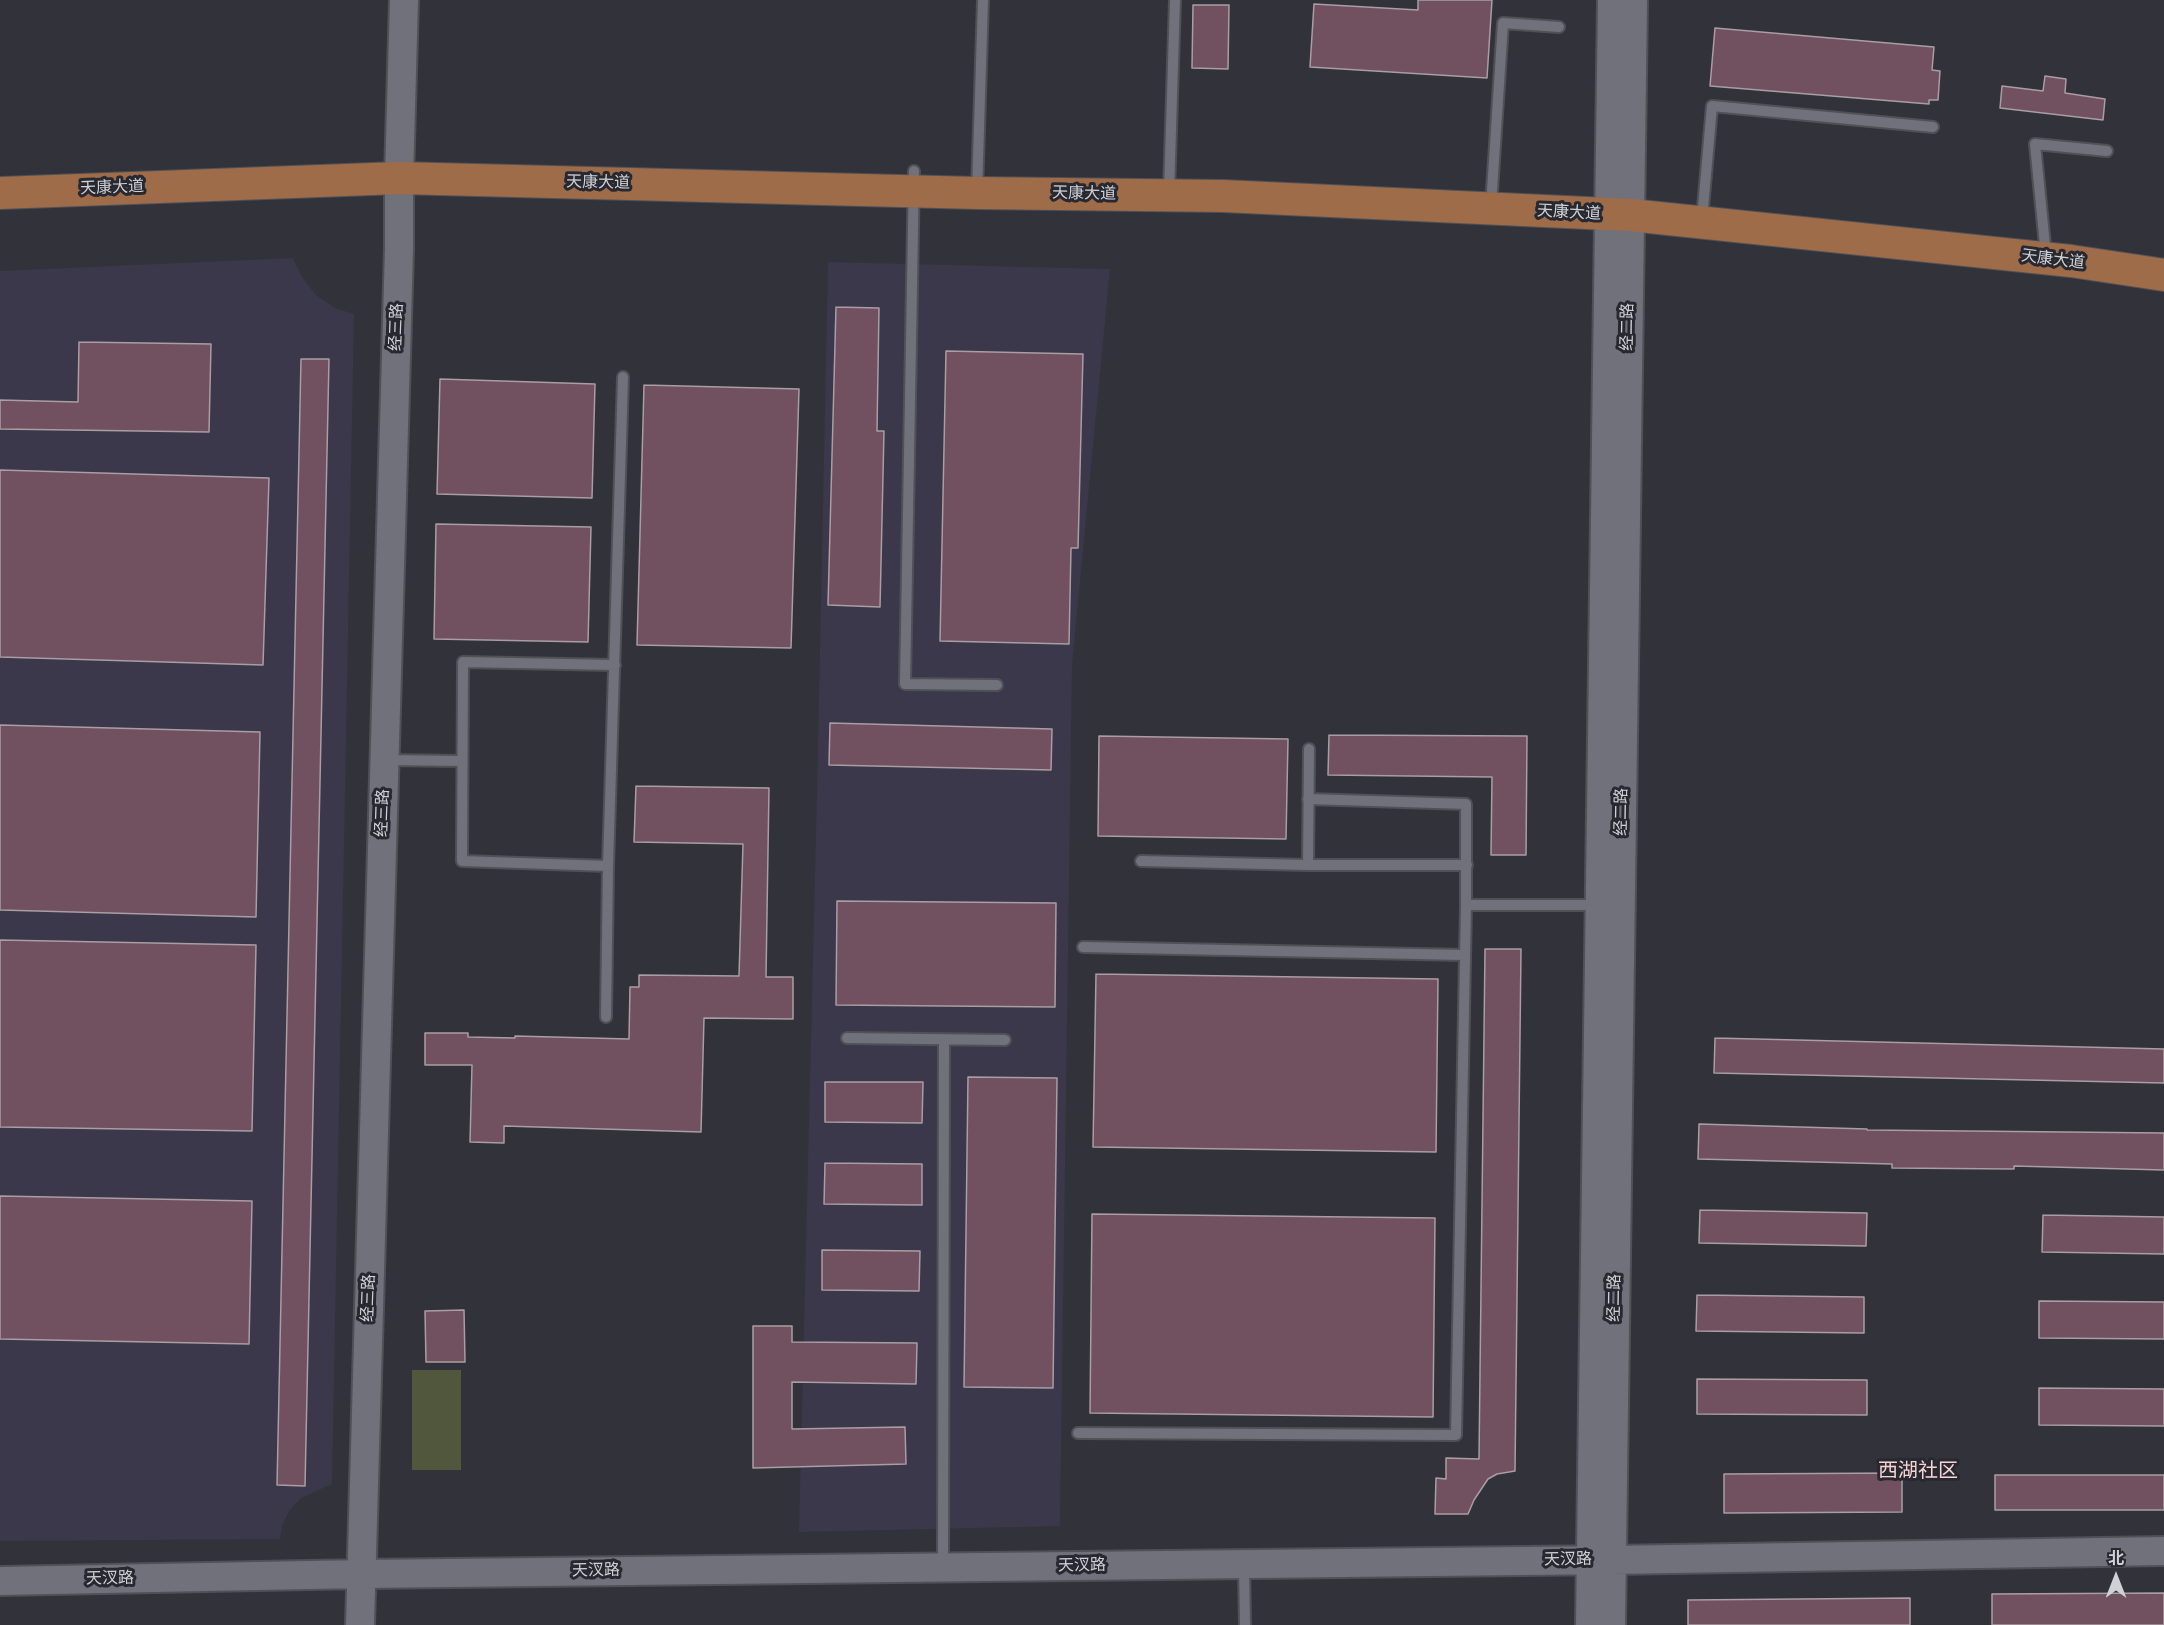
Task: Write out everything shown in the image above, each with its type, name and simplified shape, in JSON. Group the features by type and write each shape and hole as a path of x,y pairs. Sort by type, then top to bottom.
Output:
{"main road":[{"name":"天康大道","path":"0,193 399,168"},
{"name":"天康大道","path":"0,172 399,168 1169,185 1619,205 2045,248 2164,254"},
{"name":"天康大道","path":"2045,248 2164,275"}],"street":[{"name":"经三路","path":"360,1625 404,0"},
{"name":"经二路","path":"1590,1625 1601,1560 1610,905 1619,205 1612,0"},
{"name":"经二路","path":"1619,205 1633,0"},
{"name":"天汊路","path":"0,1581 361,1574 1601,1560 2164,1551"},
{"name":"经二路","path":"1601,1560 1611,1625"}],"lane":[{"path":"978,182 983,0"},
{"path":"1169,185 1175,0"},
{"path":"1491,199 1503,23 1559,27"},
{"path":"1703,213 1712,106 1934,126"},
{"path":"2045,248 2035,144 2107,151"},
{"path":"914,181 904,684 997,685"},
{"path":"606,1017 622,377"},
{"path":"608,866 462,861 463,662 615,665"},
{"path":"1308,865 1309,749"},
{"path":"384,760 462,761"},
{"path":"1078,1433 1456,1436 1467,865 1466,804 1308,800"},
{"path":"1141,861 1308,865 1467,865"},
{"path":"1466,905 1610,905"},
{"path":"1083,947 1465,955"},
{"path":"847,1038 1005,1040"},
{"path":"943,1568 944,1040"},
{"path":"1244,1564 1245,1625"}],"shaded area":[{"path":"293,258 302,277 316,295 335,308 354,314 332,1484 301,1498 289,1511 282,1526 280,1539 0,1541 0,271"},
{"path":"828,262 1110,269 1072,665 1060,1526 799,1532"}],"green space":[{"path":"412,1370 461,1370 461,1470 412,1470"}],"building":[{"path":"1418,0 1492,0 1487,78 1310,67 1314,4 1418,10"},
{"path":"1193,5 1229,5 1228,69 1192,68"},
{"path":"1715,28 1934,47 1932,70 1940,71 1938,100 1929,100 1929,104 1710,86"},
{"path":"2045,76 2066,79 2065,93 2105,99 2103,120 2000,108 2002,86 2043,91"},
{"path":"836,307 879,308 877,431 884,431 880,607 828,605"},
{"path":"79,342 211,344 209,432 0,429 0,400 78,402"},
{"path":"946,351 1083,354 1078,548 1071,548 1069,644 940,641"},
{"path":"301,359 329,359 305,1486 277,1485"},
{"path":"440,379 595,384 592,498 437,494"},
{"path":"644,385 799,389 791,648 637,645"},
{"path":"0,470 269,478 263,665 0,657"},
{"path":"436,524 591,527 588,642 434,639"},
{"path":"830,723 1052,729 1051,770 829,765"},
{"path":"0,725 260,732 256,917 0,910"},
{"path":"1329,735 1527,736 1526,855 1491,855 1492,777 1328,775"},
{"path":"1099,736 1288,739 1286,839 1098,836"},
{"path":"636,786 769,788 766,977 793,977 793,1019 704,1018 701,1132 504,1126 504,1143 470,1142 472,1065 425,1065 425,1033 468,1033 468,1037 629,1039 630,987 639,987 639,975 739,976 743,844 634,842"},
{"path":"837,901 1056,903 1055,1007 836,1005"},
{"path":"0,940 256,945 252,1131 0,1127"},
{"path":"1485,949 1521,949 1515,1471 1497,1474 1488,1479 1468,1514 1435,1514 1436,1478 1446,1479 1446,1458 1479,1459"},
{"path":"1096,974 1438,979 1436,1152 1093,1147"},
{"path":"1715,1038 2164,1049 2164,1083 1714,1073"},
{"path":"968,1077 1057,1078 1053,1388 964,1387"},
{"path":"825,1082 923,1082 922,1123 825,1122"},
{"path":"1699,1124 1867,1130 2164,1133 2164,1170 2014,1166 2014,1169 1892,1168 1892,1164 1698,1159"},
{"path":"825,1163 922,1164 922,1205 824,1204"},
{"path":"0,1196 252,1201 249,1344 0,1339"},
{"path":"1700,1210 1867,1213 1866,1246 1699,1243"},
{"path":"1092,1214 1435,1218 1433,1417 1090,1413"},
{"path":"2043,1215 2164,1217 2164,1254 2042,1252"},
{"path":"822,1250 920,1251 919,1291 822,1290"},
{"path":"1697,1295 1864,1297 1864,1333 1696,1331"},
{"path":"2039,1301 2164,1302 2164,1339 2039,1338"},
{"path":"464,1310 465,1362 426,1362 425,1311"},
{"path":"753,1326 792,1326 792,1342 917,1343 916,1384 792,1382 792,1429 905,1427 906,1464 753,1468"},
{"path":"1697,1379 1867,1380 1867,1415 1697,1414"},
{"path":"2039,1388 2164,1389 2164,1426 2039,1425"},
{"path":"1902,1473 1902,1512 1724,1513 1724,1474"},
{"path":"1995,1475 2164,1475 2164,1510 1995,1510"},
{"path":"2164,1593 2164,1625 1992,1625 1992,1594"},
{"path":"1910,1598 1910,1625 1688,1625 1688,1600"}],"district":[{"name":"西湖社区","path":"1918,1472"}]}
